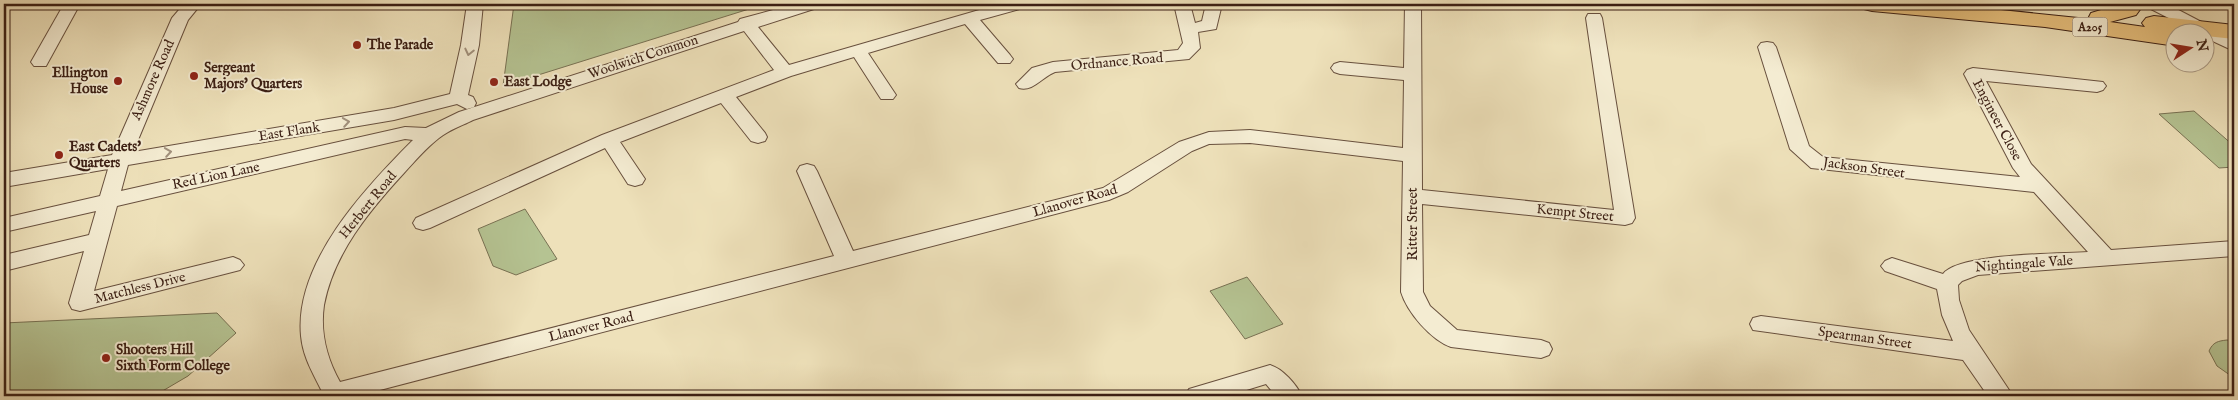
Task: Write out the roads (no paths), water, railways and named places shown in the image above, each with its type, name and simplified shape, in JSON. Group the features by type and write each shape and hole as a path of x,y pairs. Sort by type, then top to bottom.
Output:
{"highway":[{"name":"A205","path":"1872,4 2045,20 2166,38"},
{"path":"2099,18 2128,10 2133,4"},
{"name":"A205","path":"2045,20 2099,18 2166,30"},
{"name":"A205","path":"2216,34 2234,31"},
{"name":"A205","path":"2216,41 2234,47"}],"street":[{"path":"40,62 72,4"},
{"name":"Ashmore Road","path":"108,200 120,160 180,18 193,4"},
{"path":"466,116 467,101 458,98 470,45 475,4"},
{"name":"Woolwich Common","path":"430,134 466,116 746,23 811,4"},
{"path":"423,223 609,139 725,94 785,72 1017,4"},
{"name":"Ordnance Road","path":"1025,84 1038,72 1053,67 1184,55 1191,48 1182,4"},
{"path":"1188,29 1210,25 1214,4"},
{"name":"Ritter Street","path":"1413,4 1412,292 1414,302 1422,312 1451,338 1541,349"},
{"path":"2155,4 2182,22"},
{"path":"2180,4 2234,31"},
{"path":"969,18 1004,59"},
{"name":"Kempt Street","path":"1413,196 1625,218 1594,18"},
{"path":"746,23 785,72"},
{"name":"Jackson Street","path":"1767,47 1800,149 1818,163 1958,180 2039,186"},
{"path":"858,50 887,95"},
{"path":"1340,68 1414,75"},
{"name":"Engineer Close","path":"2097,86 1972,74 2023,168 2106,258"},
{"path":"725,94 758,137"},
{"name":"East Flank","path":"4,180 394,114 458,98"},
{"name":"Red Lion Lane","path":"4,225 405,133 430,134"},
{"name":"Herbert Road","path":"335,394 317,360 311,336 312,314 322,272 335,246 354,219 380,187 430,134"},
{"name":"Llanover Road","path":"335,394 1109,193 1126,185 1172,152 1200,140 1233,137 1261,138 1413,156"},
{"path":"609,139 635,179"},
{"path":"807,171 847,261"},
{"name":"Matchless Drive","path":"108,200 80,302 233,265"},
{"path":"4,263 96,241"},
{"name":"Nightingale Vale","path":"1947,284 1954,275 1977,267 2234,249"},
{"path":"1892,266 1947,284 1947,298 1969,352 2001,396"},
{"name":"Spearman Street","path":"1761,324 1969,352"},
{"path":"1197,396 1270,374 1290,396"}],"place":[{"name":"The Parade","path":"357,45"},
{"name":"Sergeant Majors' Quarters","path":"194,76"},
{"name":"Ellington House","path":"118,81"},
{"name":"East Lodge","path":"494,82"},
{"name":"East Cadets' Quarters","path":"59,155"},
{"name":"Shooters Hill Sixth Form College","path":"106,358"}]}
